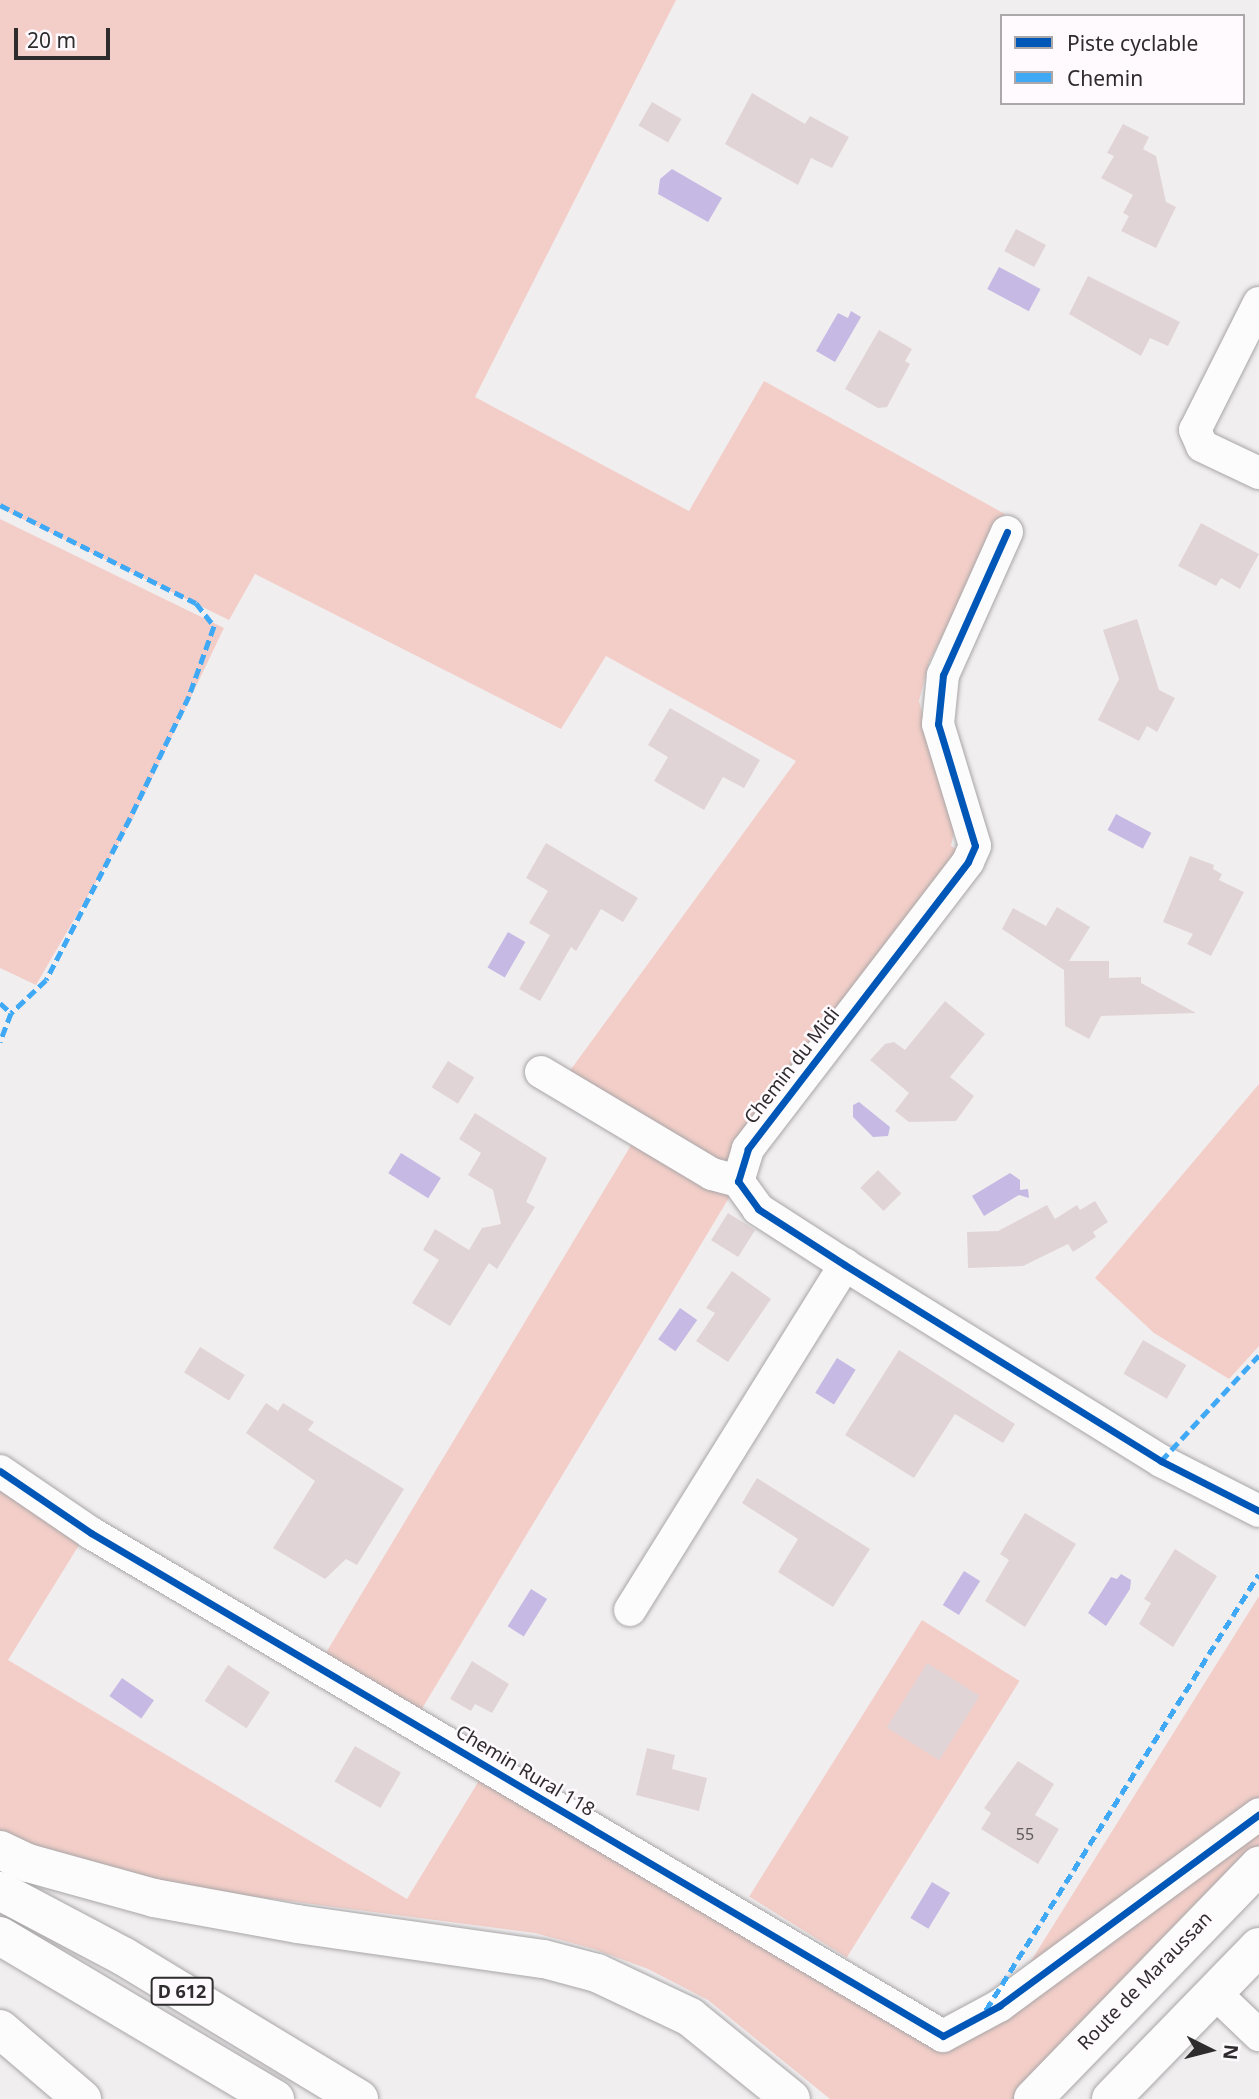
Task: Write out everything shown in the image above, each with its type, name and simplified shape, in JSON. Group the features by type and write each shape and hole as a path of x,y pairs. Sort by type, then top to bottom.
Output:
{"main road":[{"path":"0,1850 28,1863 154,1898 297,1924 544,1959 597,1973 690,2017 791,2099"},
{"name":"Route de Maraussan","path":"1033,2099 1259,1866"},
{"name":"D 612","path":"0,1891 123,1955 359,2099"},
{"name":"D 612","path":"0,1936 275,2099"},
{"path":"1111,2099 1259,1947"},
{"path":"0,2029 82,2099"}],"street":[{"path":"1259,303 1195,430 1202,446 1259,473"},
{"name":"Chemin du Midi","path":"738,1181 748,1149 968,862 975,846 938,724 943,675 1007,532"},
{"path":"541,1072 712,1174 738,1181 758,1209 845,1265 1161,1461 1259,1511"},
{"path":"630,1610 845,1265"},
{"name":"Chemin Rural 118","path":"0,1471 91,1533 943,2036 999,2006 1259,1814"},
{"path":"1215,1993 1259,2035"}],"shaded area":[{"path":"0,0 676,0 475,397 689,511 764,381 1005,514 929,662 919,701 954,832 951,846 966,854 724,1164 569,1072 796,761 606,656 561,729 255,574 229,620 0,508"},
{"path":"672,169 722,198 708,222 658,194 660,179"},
{"path":"999,267 1040,289 1029,311 987,289"},
{"path":"851,311 861,317 835,362 816,351 838,313 848,318"},
{"path":"0,519 224,628 132,820 36,985 0,968"},
{"path":"1116,814 1151,833 1143,849 1108,830"},
{"path":"508,932 525,942 505,978 487,968"},
{"path":"1259,1084 1259,1346 1229,1379 1154,1333 1095,1278"},
{"path":"859,1102 890,1127 888,1136 873,1137 853,1117 853,1105"},
{"path":"642,1127 737,1184 419,1713 324,1656"},
{"path":"401,1153 441,1178 428,1198 388,1173"},
{"path":"1010,1173 1020,1180 1020,1190 1028,1189 1029,1198 1019,1195 984,1216 972,1196"},
{"path":"680,1308 697,1320 675,1351 658,1339"},
{"path":"837,1358 856,1370 834,1404 815,1393"},
{"path":"0,1479 84,1537 8,1660 407,1899 483,1774 912,2028 917,2040 951,2043 1259,1833 1259,1849 1018,2099 830,2099 708,2000 648,1969 594,1949 535,1933 182,1887 0,1839"},
{"path":"964,1571 980,1581 959,1615 943,1605"},
{"path":"1121,1574 1131,1580 1130,1589 1106,1626 1088,1613 1111,1577 1117,1579"},
{"path":"531,1589 547,1599 524,1636 508,1626"},
{"path":"1259,1596 1259,1798 1182,1864 1016,1985"},
{"path":"922,1620 1020,1681 847,1957 749,1896"},
{"path":"122,1678 154,1700 141,1718 109,1696"},
{"path":"932,1882 950,1893 928,1929 910,1918"}],"building":[{"path":"752,93 805,124 810,116 849,137 832,168 811,158 798,185 725,144"},
{"path":"652,102 681,119 668,142 638,125"},
{"path":"1123,124 1149,137 1143,149 1156,156 1166,202 1176,207 1156,248 1121,231 1129,216 1123,213 1133,195 1101,178 1114,156 1107,153"},
{"path":"1016,229 1046,245 1034,267 1004,251"},
{"path":"1088,276 1180,322 1168,346 1150,338 1141,356 1069,314"},
{"path":"879,330 912,349 905,361 910,364 887,407 878,408 845,389"},
{"path":"1201,523 1259,554 1240,589 1221,578 1216,586 1178,566"},
{"path":"1137,619 1159,690 1175,698 1157,732 1147,726 1139,741 1098,720 1119,679 1103,630"},
{"path":"670,708 760,760 744,788 723,777 704,810 654,781 668,757 648,745"},
{"path":"546,843 638,898 623,922 601,909 576,951 571,947 540,1001 519,989 550,935 529,923 548,891 526,878"},
{"path":"1190,856 1214,865 1213,869 1222,874 1219,880 1244,892 1211,956 1187,944 1193,934 1163,922"},
{"path":"1057,907 1090,927 1069,961 1109,961 1109,978 1141,977 1141,983 1196,1013 1101,1016 1089,1039 1065,1026 1064,970 1002,929 1013,908 1046,926"},
{"path":"945,1001 985,1034 950,1077 974,1096 956,1121 909,1122 895,1111 909,1093 870,1060 885,1044 894,1042 905,1050"},
{"path":"448,1061 474,1077 458,1104 432,1087"},
{"path":"475,1113 547,1158 526,1202 535,1207 497,1269 489,1263 450,1326 412,1303 439,1260 423,1250 435,1229 469,1250 482,1228 501,1224 493,1190 468,1175 481,1153 459,1139"},
{"path":"878,1170 901,1193 884,1211 860,1188"},
{"path":"1095,1201 1108,1222 1093,1232 1096,1237 1073,1252 1068,1244 1023,1266 968,1268 967,1232 998,1231 1047,1205 1055,1219 1077,1205 1080,1210"},
{"path":"728,1213 755,1230 738,1257 711,1240"},
{"path":"732,1271 771,1299 728,1362 696,1341 715,1313 706,1308"},
{"path":"1143,1340 1186,1365 1167,1399 1124,1374"},
{"path":"200,1347 245,1375 229,1401 184,1372"},
{"path":"899,1350 1015,1424 1003,1443 955,1414 914,1478 845,1435"},
{"path":"266,1403 278,1411 283,1403 314,1422 308,1430 404,1489 357,1565 346,1559 325,1579 273,1548 315,1481 246,1433"},
{"path":"757,1478 870,1549 833,1607 778,1572 798,1539 742,1503"},
{"path":"1025,1513 1076,1544 1025,1627 985,1601 1009,1560 1000,1554"},
{"path":"1175,1549 1217,1576 1173,1647 1139,1624 1151,1603 1144,1599"},
{"path":"472,1661 509,1684 492,1713 475,1704 471,1711 450,1699"},
{"path":"927,1663 980,1696 939,1760 887,1727"},
{"path":"228,1665 270,1692 247,1728 205,1701"},
{"path":"355,1746 401,1772 380,1808 334,1782"},
{"path":"647,1748 675,1755 672,1769 707,1778 699,1811 636,1795"},
{"path":"1018,1761 1054,1784 1035,1815 1059,1829 1038,1864 981,1829 991,1813 984,1808"}],"marked path":[{"path":"0,505 196,603 214,626 189,696 130,818 46,980 11,1013 0,1042"},
{"path":"0,1003 11,1013"},
{"path":"1161,1461 1259,1355"},
{"path":"986,2010 1259,1574"}],"cycle path":[{"path":"1007,532 943,675 938,724 975,846 968,862 748,1149 738,1181 758,1209 845,1265 1161,1461 1259,1511"},
{"path":"0,1471 91,1533 943,2036 999,2006 1259,1814"}]}
